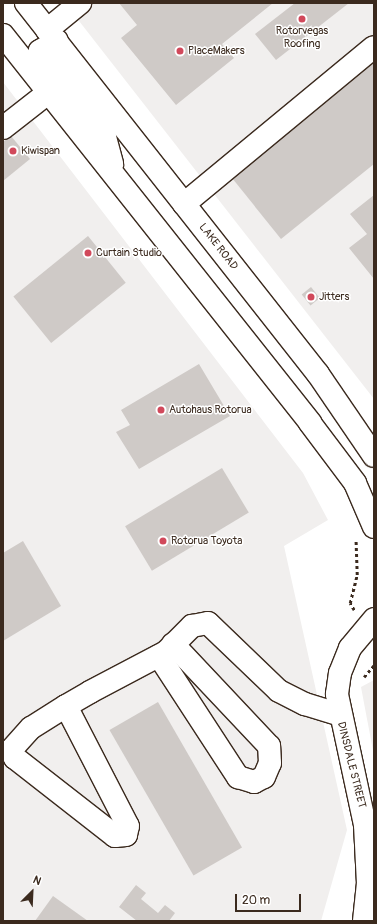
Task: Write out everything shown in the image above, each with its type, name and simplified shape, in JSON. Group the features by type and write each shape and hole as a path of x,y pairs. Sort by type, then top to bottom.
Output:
{"main road":[{"name":"LAKE ROAD","path":"26,3 318,374 374,456"},
{"path":"80,3 40,52 105,137 115,175"},
{"path":"3,35 115,175 355,482 364,530"},
{"path":"184,204 374,47"},
{"path":"3,128 49,92"},
{"name":"DINSDALE STREET","path":"364,921 368,884 365,826 338,714 340,673 350,648 374,619"},
{"path":"66,706 128,826 126,835 115,836 16,758 11,750 31,728 66,706 166,650 192,626 208,623 279,691 305,704 338,714"},
{"path":"166,650 269,746 270,763 264,777 254,782 238,777 166,650"}],"path":[{"path":"353,609 350,603 364,530"}],"shaded area":[{"path":"65,3 374,3 374,399"},
{"path":"3,82 303,473 328,520 284,546 347,830 321,921 3,921"},
{"path":"374,680 374,756 361,687"}],"building":[{"name":"PlaceMakers","path":"119,3 273,3 222,44 234,58 176,105 121,38 137,25"},
{"name":"Rotorvegas Roofing","path":"295,3 349,3 276,60 255,34"},
{"path":"374,55 374,164 281,239 228,173"},
{"name":"Kiwispan","path":"11,136 30,159 3,181 3,142"},
{"path":"374,195 374,279 349,248 367,234 350,214"},
{"path":"88,236 126,283 51,343 13,296"},
{"name":"Jitters","path":"311,287 320,298 310,305 302,295"},
{"path":"199,364 230,416 139,469 116,432 130,425 121,410"},
{"path":"222,468 249,513 152,571 125,526"},
{"path":"23,541 61,606 3,641 3,553"},
{"path":"158,702 242,847 194,875 110,730"},
{"path":"136,885 146,893 141,899 158,913 165,905 175,913 169,921 137,921 119,907"},
{"path":"53,896 88,921 35,921"}],"place":[{"name":"Rotorvegas Roofing","path":"302,19"},
{"name":"PlaceMakers","path":"180,51"},
{"name":"Kiwispan","path":"13,151"},
{"name":"Curtain Studio","path":"88,253"},
{"name":"Jitters","path":"311,297"},
{"name":"Autohaus Rotorua","path":"161,410"},
{"name":"Rotorua Toyota","path":"163,541"}]}
